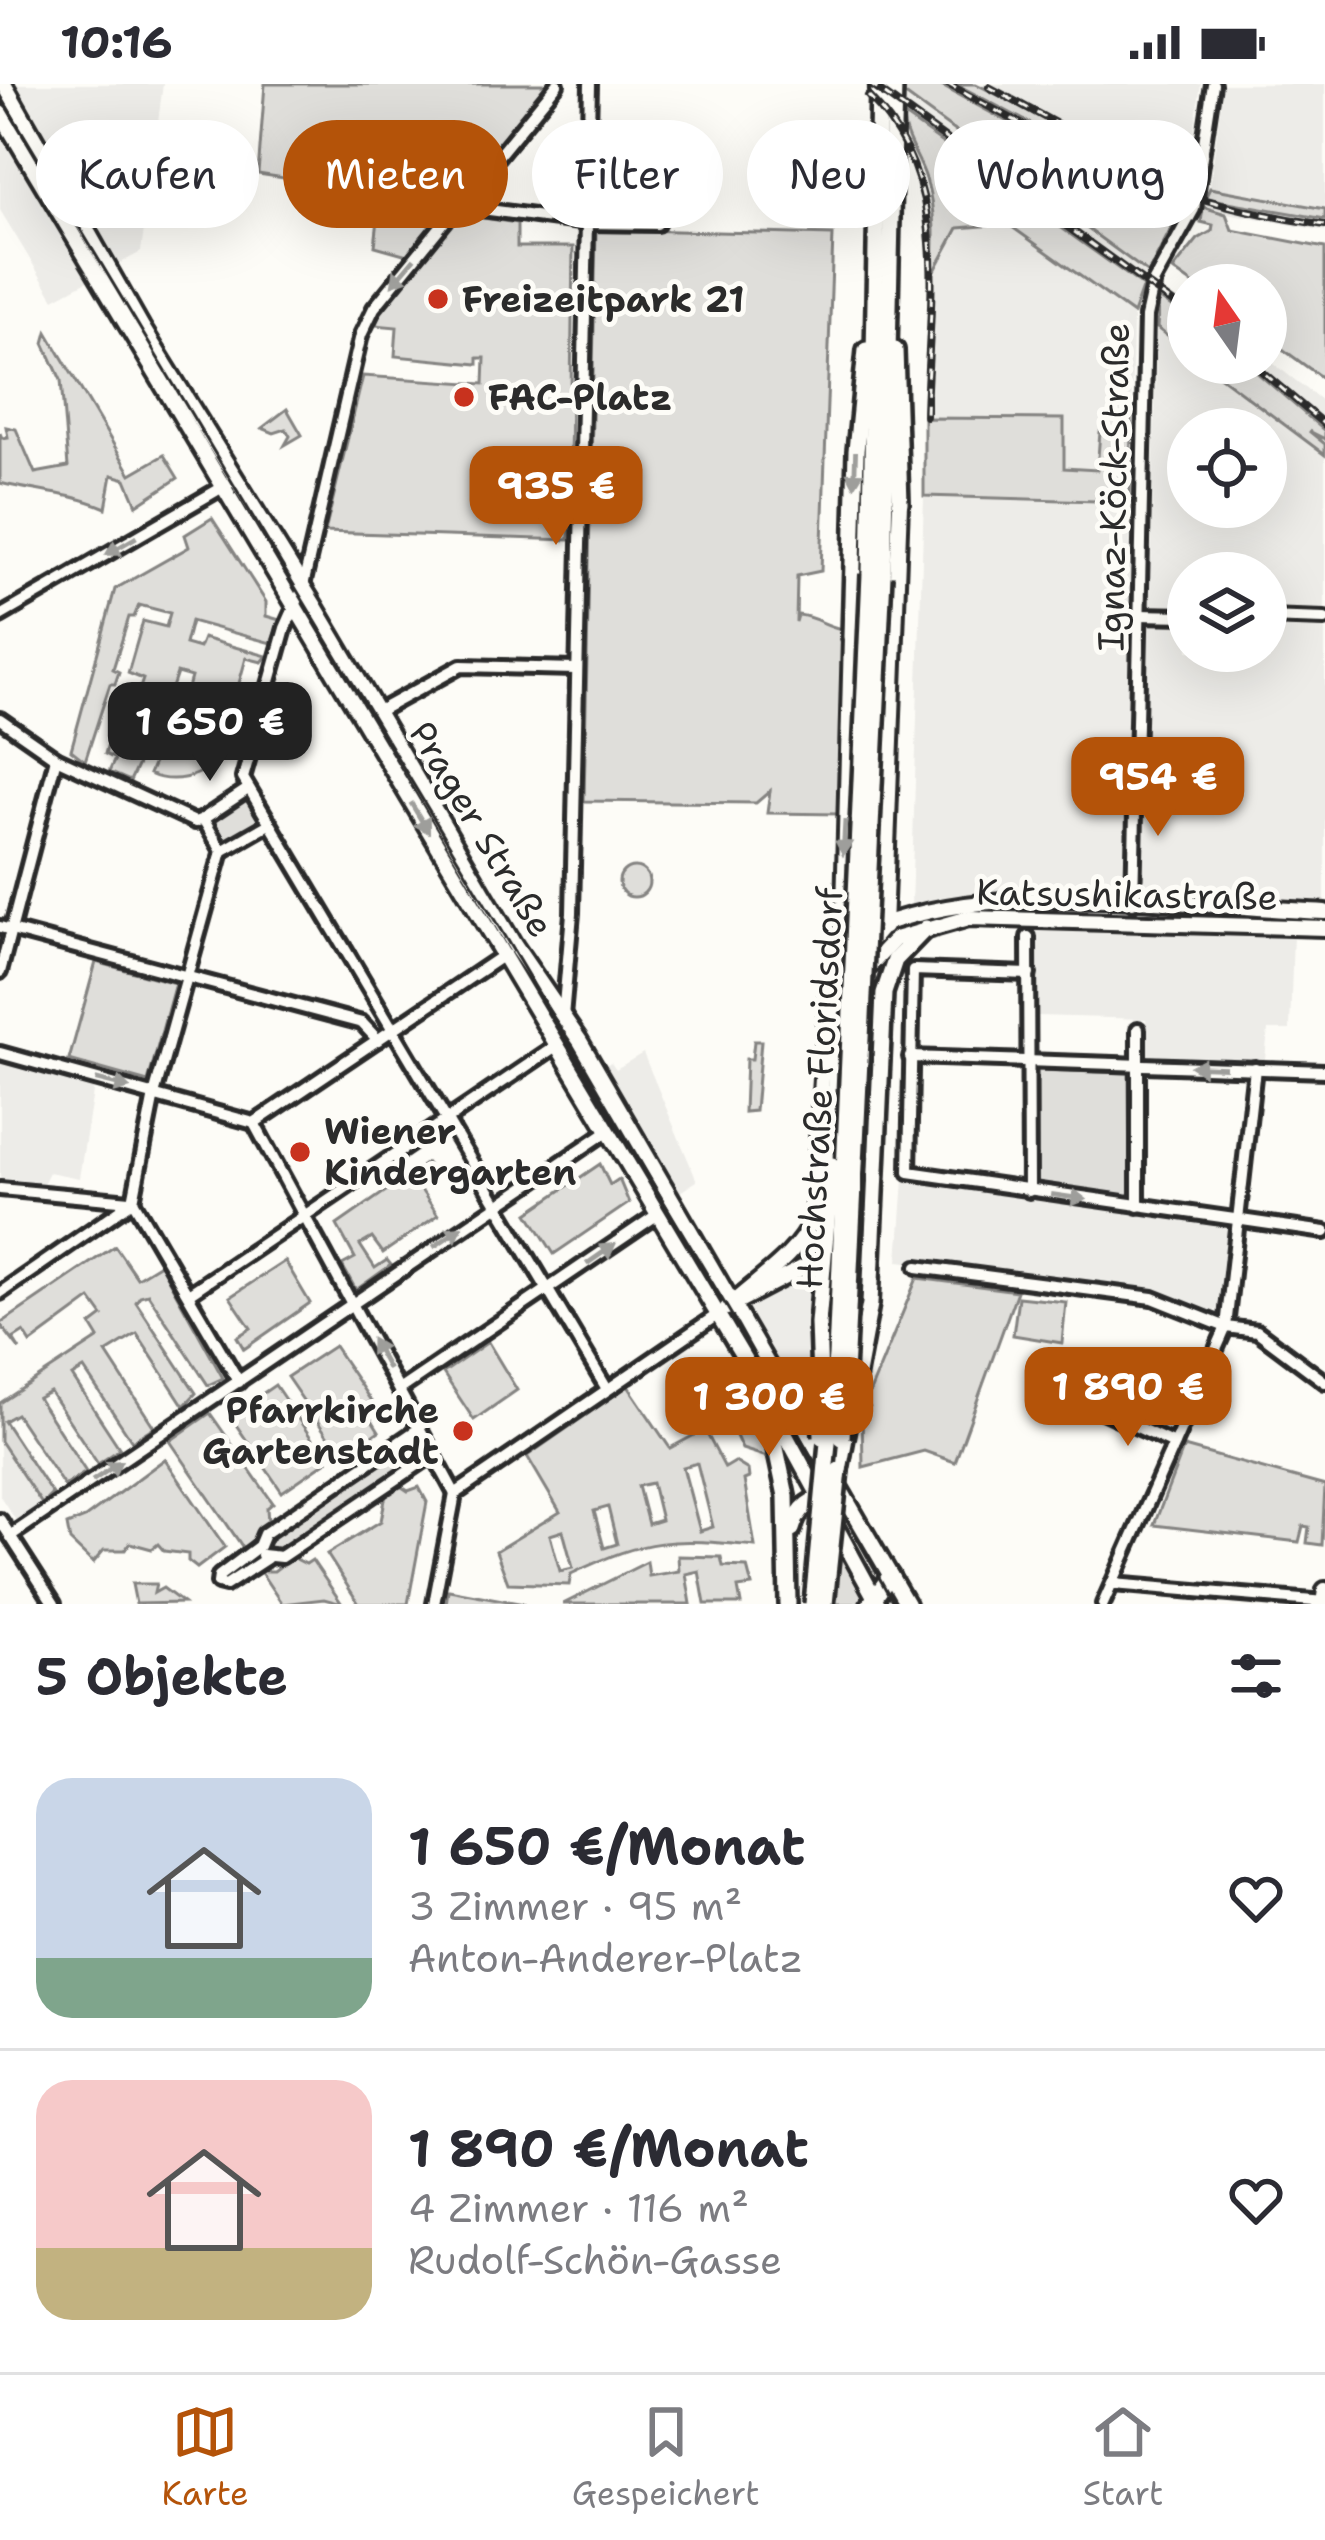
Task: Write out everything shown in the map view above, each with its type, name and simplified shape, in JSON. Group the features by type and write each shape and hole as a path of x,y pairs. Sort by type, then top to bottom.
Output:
{"highway":[{"path":"876,575 879,84"},
{"path":"851,637 858,417 881,315 894,84"},
{"path":"881,315 900,387 900,503"},
{"name":"Hochstraße Floridsdorf","path":"825,1604 842,1438 876,575"},
{"name":"Hochstraße Floridsdorf","path":"814,1604 845,1191 876,575"},
{"path":"842,1438 851,1418 868,1316 884,993 895,960 926,928"},
{"path":"827,1469 818,1342 840,995 854,959 878,938"},
{"path":"765,1396 778,1440 790,1542 788,1604"},
{"path":"790,1542 801,1509 819,1498 843,1501"},
{"path":"874,1602 890,1576"}],"main road":[{"name":"Prager Straße","path":"4,84 36,142"},
{"name":"Prager Straße","path":"0,112 229,484 377,712 556,1046 765,1396 874,1602"},
{"name":"Prager Straße","path":"84,228 293,606 509,951 563,1017 907,1604"},
{"path":"717,1316 825,1256 846,1232 860,995 888,895 900,503"},
{"path":"733,1304 740,1291 794,1250 813,1219 828,985 843,949 851,637"},
{"path":"361,717 377,712"},
{"path":"888,895 902,908 917,911"},
{"name":"Katsushikastraße","path":"878,938 917,911 956,902 1013,899 1325,912"},
{"path":"1132,921 1133,904"},
{"path":"842,905 878,938"},
{"name":"Katsushikastraße","path":"843,949 926,928 998,917 1325,928"},
{"path":"556,1046 563,1017"}],"street":[{"path":"508,146 557,84"},
{"path":"589,120 590,84"},
{"name":"Ignaz-Köck-Straße","path":"1133,904 1147,310 1154,280 1194,209 1213,84"},
{"path":"441,228 374,308 361,335 302,590 293,606 243,778 608,1389"},
{"path":"563,1017 572,913 587,228"},
{"path":"0,616 229,484"},
{"path":"1138,615 1167,616"},
{"path":"1287,617 1325,619"},
{"path":"851,637 898,635"},
{"path":"377,712 461,666 576,668"},
{"path":"0,719 20,738 56,758 195,822 248,789"},
{"path":"0,972 5,929 56,758"},
{"path":"203,819 222,851"},
{"path":"239,1382 133,1201 154,1095 222,851 269,824"},
{"path":"5,929 362,1023 378,1040"},
{"path":"1028,938 1029,1191"},
{"path":"254,1124 509,951"},
{"path":"1029,974 913,970 911,1174 1325,1232"},
{"path":"1138,1029 1138,1206"},
{"path":"190,1293 556,1046"},
{"path":"0,1053 254,1124 455,1494 434,1604"},
{"path":"910,1057 1325,1071"},
{"path":"1103,1604 1226,1327 1255,1069"},
{"path":"10,1536 609,1130"},
{"path":"0,1190 133,1201"},
{"path":"0,1293 133,1201"},
{"path":"399,1390 658,1214"},
{"path":"917,1267 1153,1298 1226,1327 1257,1331 1325,1382"},
{"path":"455,1494 717,1316"},
{"path":"1102,1411 1174,1444"},
{"path":"420,1428 263,1534 259,1546 219,1576 218,1582 226,1585 267,1558 290,1552 434,1454"},
{"path":"0,1520 54,1604"},
{"path":"259,1546 267,1558"},
{"path":"1113,1584 1215,1599 1324,1599"}],"shaded area":[{"path":"0,84 163,84 158,120 36,120 36,228 144,228 141,252 54,299 0,210"},
{"path":"265,84 549,84 508,135 508,120 283,120 283,178 259,174"},
{"path":"904,84 938,84 1004,120 939,120 904,94"},
{"path":"938,84 956,84 1024,120 1004,120"},
{"path":"956,84 976,84 1046,120 1024,120"},
{"path":"976,84 1201,84 1196,120 1046,120"},
{"path":"1223,84 1325,84 1325,209 1210,188"},
{"path":"905,95 939,120 934,120 934,136 905,115"},
{"path":"903,115 934,137 934,228 958,228 932,276 932,203 910,140 910,120"},
{"path":"910,142 934,215 933,272 958,228 1014,228 1133,314 1131,419 1122,420 1098,470 1064,468 1064,419 924,418 929,246 919,181 910,163"},
{"path":"1210,188 1325,209 1325,219 1208,199"},
{"path":"1208,199 1325,219 1325,231 1211,210"},
{"path":"1208,209 1226,214 1232,230 1325,248 1325,380 1287,352 1287,264 1178,264 1213,225 1208,224"},
{"name":"FAC-Platz","path":"508,222 517,223 517,247 573,247 569,540 325,532 363,376 484,384 485,358 478,358 478,364 395,356 397,327 375,325 379,312 446,228 508,228"},
{"path":"377,228 433,228 411,256 375,246"},
{"path":"1014,228 1062,228 1143,286 1133,314"},
{"path":"1062,228 1087,228 1148,273 1143,286"},
{"path":"1087,228 1171,228 1148,273"},
{"path":"596,229 833,235 821,571 797,576 796,622 798,615 842,629 841,814 767,813 770,791 756,803 584,801"},
{"path":"1159,298 1167,304 1167,336 1157,328"},
{"path":"1157,328 1167,336 1167,384 1230,384 1262,408 1167,408 1167,528 1287,528 1287,427 1325,455 1325,902 1016,896 911,906 924,496 1130,502 1131,602 1150,603"},
{"path":"47,332 131,474 164,455 178,478 137,505 126,479 112,475 106,508 0,483 0,433 8,437 6,427 16,429 35,473 68,467 61,380 44,343"},
{"path":"1287,374 1325,403 1325,431 1270,384 1287,384"},
{"path":"1230,384 1270,384 1325,431 1325,439 1309,431 1325,444 1325,455 1287,427 1287,408 1262,408"},
{"path":"287,409 302,435 285,445 290,436 286,429 274,433 262,428"},
{"path":"924,418 1064,419 1064,468 1097,470 1100,432 1121,431 1121,420 1131,419 1130,502 924,496"},
{"path":"212,518 266,602 266,616 280,620 271,643 191,621 185,644 199,648 203,638 267,656 262,662 246,658 236,694 251,699 253,707 188,688 191,677 177,673 166,705 179,711 184,702 249,720 242,744 229,739 216,760 196,774 161,778 149,774 164,740 152,734 130,781 109,772 115,759 105,754 124,687 139,691 143,679 128,673 143,621 166,627 170,613 139,605 134,617 129,617 113,669 119,672 115,684 110,684 85,761 71,750 115,589 189,547 185,535"},
{"path":"241,799 249,799 259,817 257,825 234,840 219,840 212,820"},
{"path":"634,867 649,882 634,897 619,882"},
{"path":"1033,924 1293,933 1290,1030 1268,1030 1265,1059 1147,1055 1146,1019 1036,1016"},
{"path":"96,962 175,983 148,1082 69,1060"},
{"path":"754,1041 761,1041 755,1111 744,1112 746,1059 752,1059"},
{"path":"643,1053 697,1181 677,1194 602,1067 611,1062 616,1069"},
{"path":"0,1062 94,1086 79,1178 49,1172 43,1184 0,1178"},
{"path":"1035,1070 1129,1073 1130,1198 1036,1186"},
{"path":"426,1163 433,1173 417,1184 438,1215 383,1253 372,1238 360,1245 375,1268 387,1260 391,1265 356,1290 342,1265 355,1258 337,1225"},
{"path":"600,1164 610,1185 619,1179 629,1203 554,1254 528,1213"},
{"path":"904,1179 1230,1224 1219,1308 1213,1312 1153,1293 898,1261"},
{"path":"115,1246 137,1278 160,1264 223,1378 208,1385 148,1294 140,1296 136,1302 196,1393 184,1406 137,1334 106,1353 154,1427 132,1441 84,1369 72,1376 120,1449 98,1464 50,1392 38,1398 86,1472 64,1486 16,1414 4,1421 52,1494 42,1504 0,1441 0,1403 99,1338 91,1325 103,1316 91,1299 31,1343 24,1332 13,1339 20,1350 0,1324"},
{"path":"818,1255 814,1464 734,1310 786,1269"},
{"path":"285,1261 310,1303 244,1349 237,1337 251,1328 230,1297"},
{"path":"917,1278 1017,1291 955,1462 924,1451 863,1467 862,1410 869,1407 865,1404"},
{"path":"1018,1297 1066,1302 1062,1343 1013,1335"},
{"path":"488,1342 517,1390 474,1420 443,1373"},
{"path":"334,1346 371,1401 364,1407 379,1431 342,1457 287,1377"},
{"path":"275,1385 327,1461 282,1492 230,1416"},
{"path":"628,1386 670,1448 756,1402 770,1458 742,1449 730,1423 707,1434 725,1468 735,1462 748,1470 749,1478 744,1480 755,1546 661,1543 571,1574 569,1585 508,1583 496,1551 560,1512 527,1456","holes":["697,1463 713,1527 700,1531 683,1467","652,1483 661,1520 648,1524 638,1486","608,1507 617,1544 604,1548 594,1511","563,1531 573,1568 560,1571 550,1535"]},
{"path":"210,1413 273,1503 267,1508 268,1523 244,1549 170,1441"},
{"path":"412,1437 423,1448 423,1456 284,1552 268,1548 269,1534"},
{"path":"0,1441 42,1504 16,1521 0,1496"},
{"path":"1184,1447 1325,1486 1322,1545 1307,1543 1309,1527 1303,1526 1299,1542 1154,1525"},
{"path":"165,1459 225,1547 197,1568 188,1561 188,1554 164,1551 158,1544 152,1549 130,1543 125,1550 104,1550 93,1563 70,1541 67,1525 85,1518"},
{"path":"399,1485 408,1491 419,1487 427,1502 408,1604 359,1604 327,1554 381,1521 386,1494"},
{"path":"841,1554 866,1598 861,1604 836,1604"},
{"path":"678,1556 721,1557 723,1566 747,1567 752,1586 738,1588 741,1604 705,1604 699,1571 686,1574 691,1604 563,1604 647,1562 649,1576 679,1571"},
{"path":"292,1557 306,1564 312,1560 342,1604 324,1599 282,1604 260,1571 274,1571"},
{"path":"132,1584 156,1584 154,1593 163,1588 183,1603 136,1604"},
{"path":"449,1590 524,1604 446,1604"}],"tram line":[{"path":"0,95 737,1324 894,1604"}],"railway":[{"path":"870,84 1167,299"},
{"path":"948,84 1129,174 1221,204 1325,225"},
{"path":"989,87 1050,120"},
{"path":"868,96 896,130 914,167 925,206 931,289 926,416"},
{"path":"1277,384 1325,425"}],"place":[{"name":"Freizeitpark 21","path":"438,299"},
{"name":"FAC-Platz","path":"464,397"},
{"name":"Wiener Kindergarten","path":"300,1152"},
{"name":"Pfarrkirche Gartenstadt","path":"463,1431"}]}
